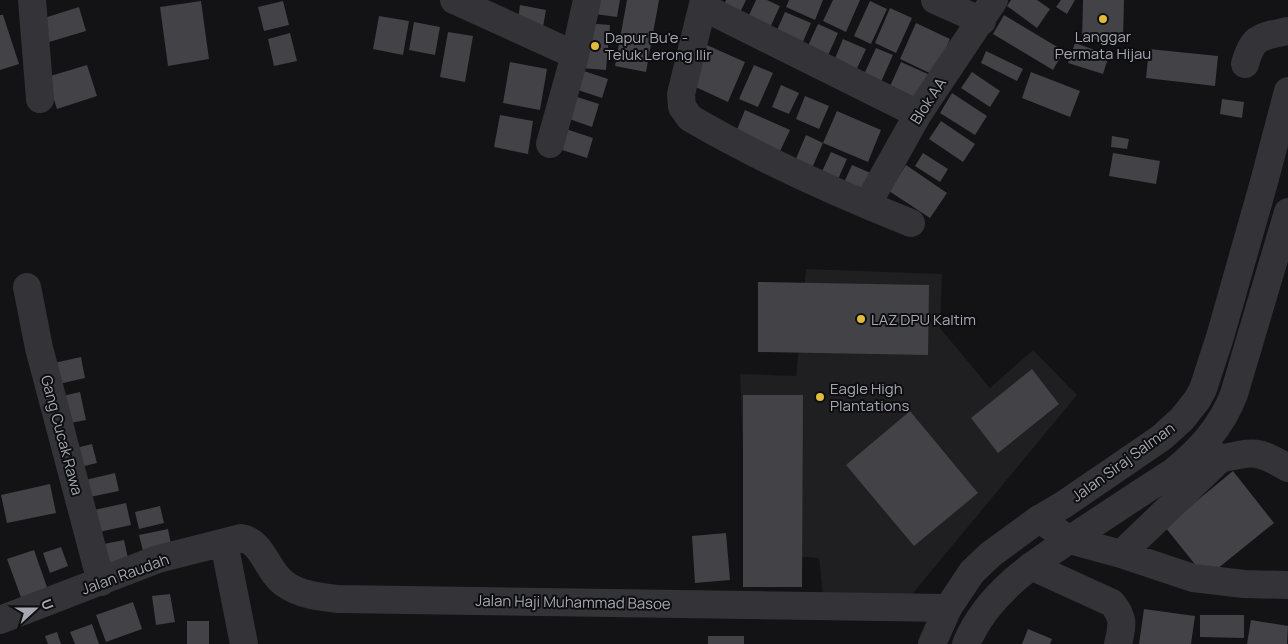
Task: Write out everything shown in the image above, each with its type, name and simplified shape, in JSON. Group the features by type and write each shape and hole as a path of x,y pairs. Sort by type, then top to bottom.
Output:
{"street":[{"path":"32,0 40,99"},
{"path":"454,0 575,55"},
{"path":"550,144 575,55 586,0"},
{"path":"935,0 988,10"},
{"path":"912,223 790,169 690,118 682,107 681,94 704,4 918,114"},
{"name":"Blok AA","path":"868,205 918,114 988,10"},
{"path":"1245,64 1249,49 1258,39 1288,31"},
{"name":"Jalan Siraj Salman","path":"932,644 948,608 972,572 991,554 1039,519 1063,505 1161,438 1182,419 1197,400 1203,389 1220,337 1288,91"},
{"path":"1121,554 1211,452 1211,435 1229,408 1280,274 1288,212"},
{"name":"Gang Cucak Rawa","path":"28,287 39,348 101,582"},
{"path":"966,644 985,610 1005,587 1031,566 1173,472 1211,452 1258,453 1270,457 1288,468"},
{"path":"1039,519 1070,540 1121,554 1193,578 1244,584 1288,585"},
{"name":"Jalan Haji Muhammad Basoe","path":"224,543 241,538 250,540 255,544 275,575 286,585 304,593 338,598 948,608"},
{"path":"224,543 244,644"},
{"name":"Jalan Raudah","path":"0,620 158,560 224,543"},
{"path":"1031,566 1112,603 1119,612 1123,622 1118,644"}],"shaded area":[{"path":"806,269 942,274 940,328 990,388 1033,350 1077,395 909,598 823,597 819,558 747,553 740,374 796,376"}],"building":[{"path":"589,0 620,0 617,17 587,13"},
{"path":"627,0 659,0 646,72 615,66"},
{"path":"726,0 746,0 738,17 722,9"},
{"path":"756,0 767,0 780,6 767,34 745,24"},
{"path":"789,0 823,0 815,20 786,7"},
{"path":"833,0 860,0 846,32 823,21"},
{"path":"1011,0 1037,0 1050,9 1037,28 1007,6"},
{"path":"1061,0 1075,0 1067,14 1056,7"},
{"name":"Langgar Permata Hijau","path":"1083,0 1124,0 1123,39 1082,39"},
{"path":"201,1 209,59 168,66 160,7"},
{"path":"283,1 289,25 264,31 258,7"},
{"path":"870,1 887,9 871,44 854,36"},
{"path":"520,5 546,10 542,33 517,27"},
{"path":"79,7 86,31 49,42 41,19"},
{"path":"890,8 912,18 896,53 875,43"},
{"path":"785,12 811,23 799,51 773,39"},
{"path":"0,15 3,15 19,64 0,70"},
{"path":"1004,15 1064,51 1053,70 993,34"},
{"path":"379,16 409,21 403,55 373,49"},
{"path":"414,22 440,27 435,55 409,50"},
{"name":"Dapur Bu'e - Teluk Lerong Ilir","path":"585,23 610,25 606,70 581,68"},
{"path":"916,23 950,39 934,75 900,59"},
{"path":"818,24 838,33 825,62 805,52"},
{"path":"448,32 473,36 465,82 440,77"},
{"path":"290,33 297,61 274,66 268,39"},
{"path":"843,39 866,49 853,77 831,68"},
{"path":"700,42 745,62 728,102 687,83"},
{"path":"1075,43 1109,55 1103,74 1068,63"},
{"path":"876,48 893,55 877,91 860,83"},
{"path":"1149,49 1218,56 1215,86 1146,78"},
{"path":"986,51 1023,69 1017,81 981,63"},
{"path":"510,62 547,69 540,110 503,103"},
{"path":"901,62 930,75 915,108 886,95"},
{"path":"87,65 97,96 57,109 47,77"},
{"path":"754,65 773,73 758,107 739,99"},
{"path":"581,70 608,79 602,98 575,89"},
{"path":"972,72 1000,91 990,107 961,88"},
{"path":"1031,72 1080,91 1070,117 1022,98"},
{"path":"781,85 799,93 789,114 772,107"},
{"path":"952,93 987,116 975,135 940,113"},
{"path":"568,94 599,104 592,127 561,116"},
{"path":"805,96 829,106 819,129 796,119"},
{"path":"1222,99 1244,102 1242,118 1220,114"},
{"path":"745,110 790,130 776,160 733,139"},
{"path":"837,111 881,130 868,162 823,143"},
{"path":"500,115 533,121 528,154 494,147"},
{"path":"941,121 975,144 963,162 929,139"},
{"path":"557,126 593,138 587,158 550,146"},
{"path":"806,135 823,143 809,175 792,168"},
{"path":"1112,136 1129,139 1127,149 1111,147"},
{"path":"831,152 847,159 834,188 818,180"},
{"path":"923,153 948,169 940,182 915,166"},
{"path":"1113,153 1160,161 1156,184 1109,176"},
{"path":"852,165 873,174 861,201 841,189"},
{"path":"906,165 947,193 930,218 889,191"},
{"path":"758,282 929,285 928,355 758,352"},
{"path":"81,357 85,378 50,386 45,365"},
{"path":"1032,369 1059,404 998,453 971,418"},
{"path":"80,392 86,420 60,425 54,398"},
{"path":"743,395 803,395 802,587 743,587"},
{"path":"910,411 978,493 914,546 846,465"},
{"path":"92,444 97,463 76,468 72,449"},
{"path":"1233,471 1274,523 1206,578 1165,527"},
{"path":"115,473 119,491 85,498 81,481"},
{"path":"50,484 56,513 7,523 1,495"},
{"path":"126,503 131,525 90,534 85,512"},
{"path":"160,506 164,523 139,529 135,512"},
{"path":"168,529 172,549 144,555 139,535"},
{"path":"726,533 730,580 695,583 692,536"},
{"path":"124,540 129,563 99,569 94,546"},
{"path":"61,547 68,566 50,573 43,553"},
{"path":"34,550 48,590 22,600 7,559"},
{"path":"170,594 175,622 156,625 152,596"},
{"path":"133,602 142,629 106,642 96,615"},
{"path":"1144,609 1195,616 1191,644 1139,644"},
{"path":"1200,615 1244,615 1244,638 1200,637"},
{"path":"1251,620 1288,626 1287,644 1247,644"},
{"path":"187,621 209,621 209,644 187,644"},
{"path":"92,624 99,644 75,644 70,632"},
{"path":"1028,629 1052,639 1050,644 1022,644"},
{"path":"57,632 61,644 48,644 45,636"},
{"path":"708,636 744,636 744,644 708,644"}],"place":[{"name":"Langgar Permata Hijau","path":"1103,19"},
{"name":"Dapur Bu'e - Teluk Lerong Ilir","path":"595,46"},
{"name":"LAZ DPU Kaltim","path":"861,319"},
{"name":"Eagle High Plantations","path":"820,397"}]}
